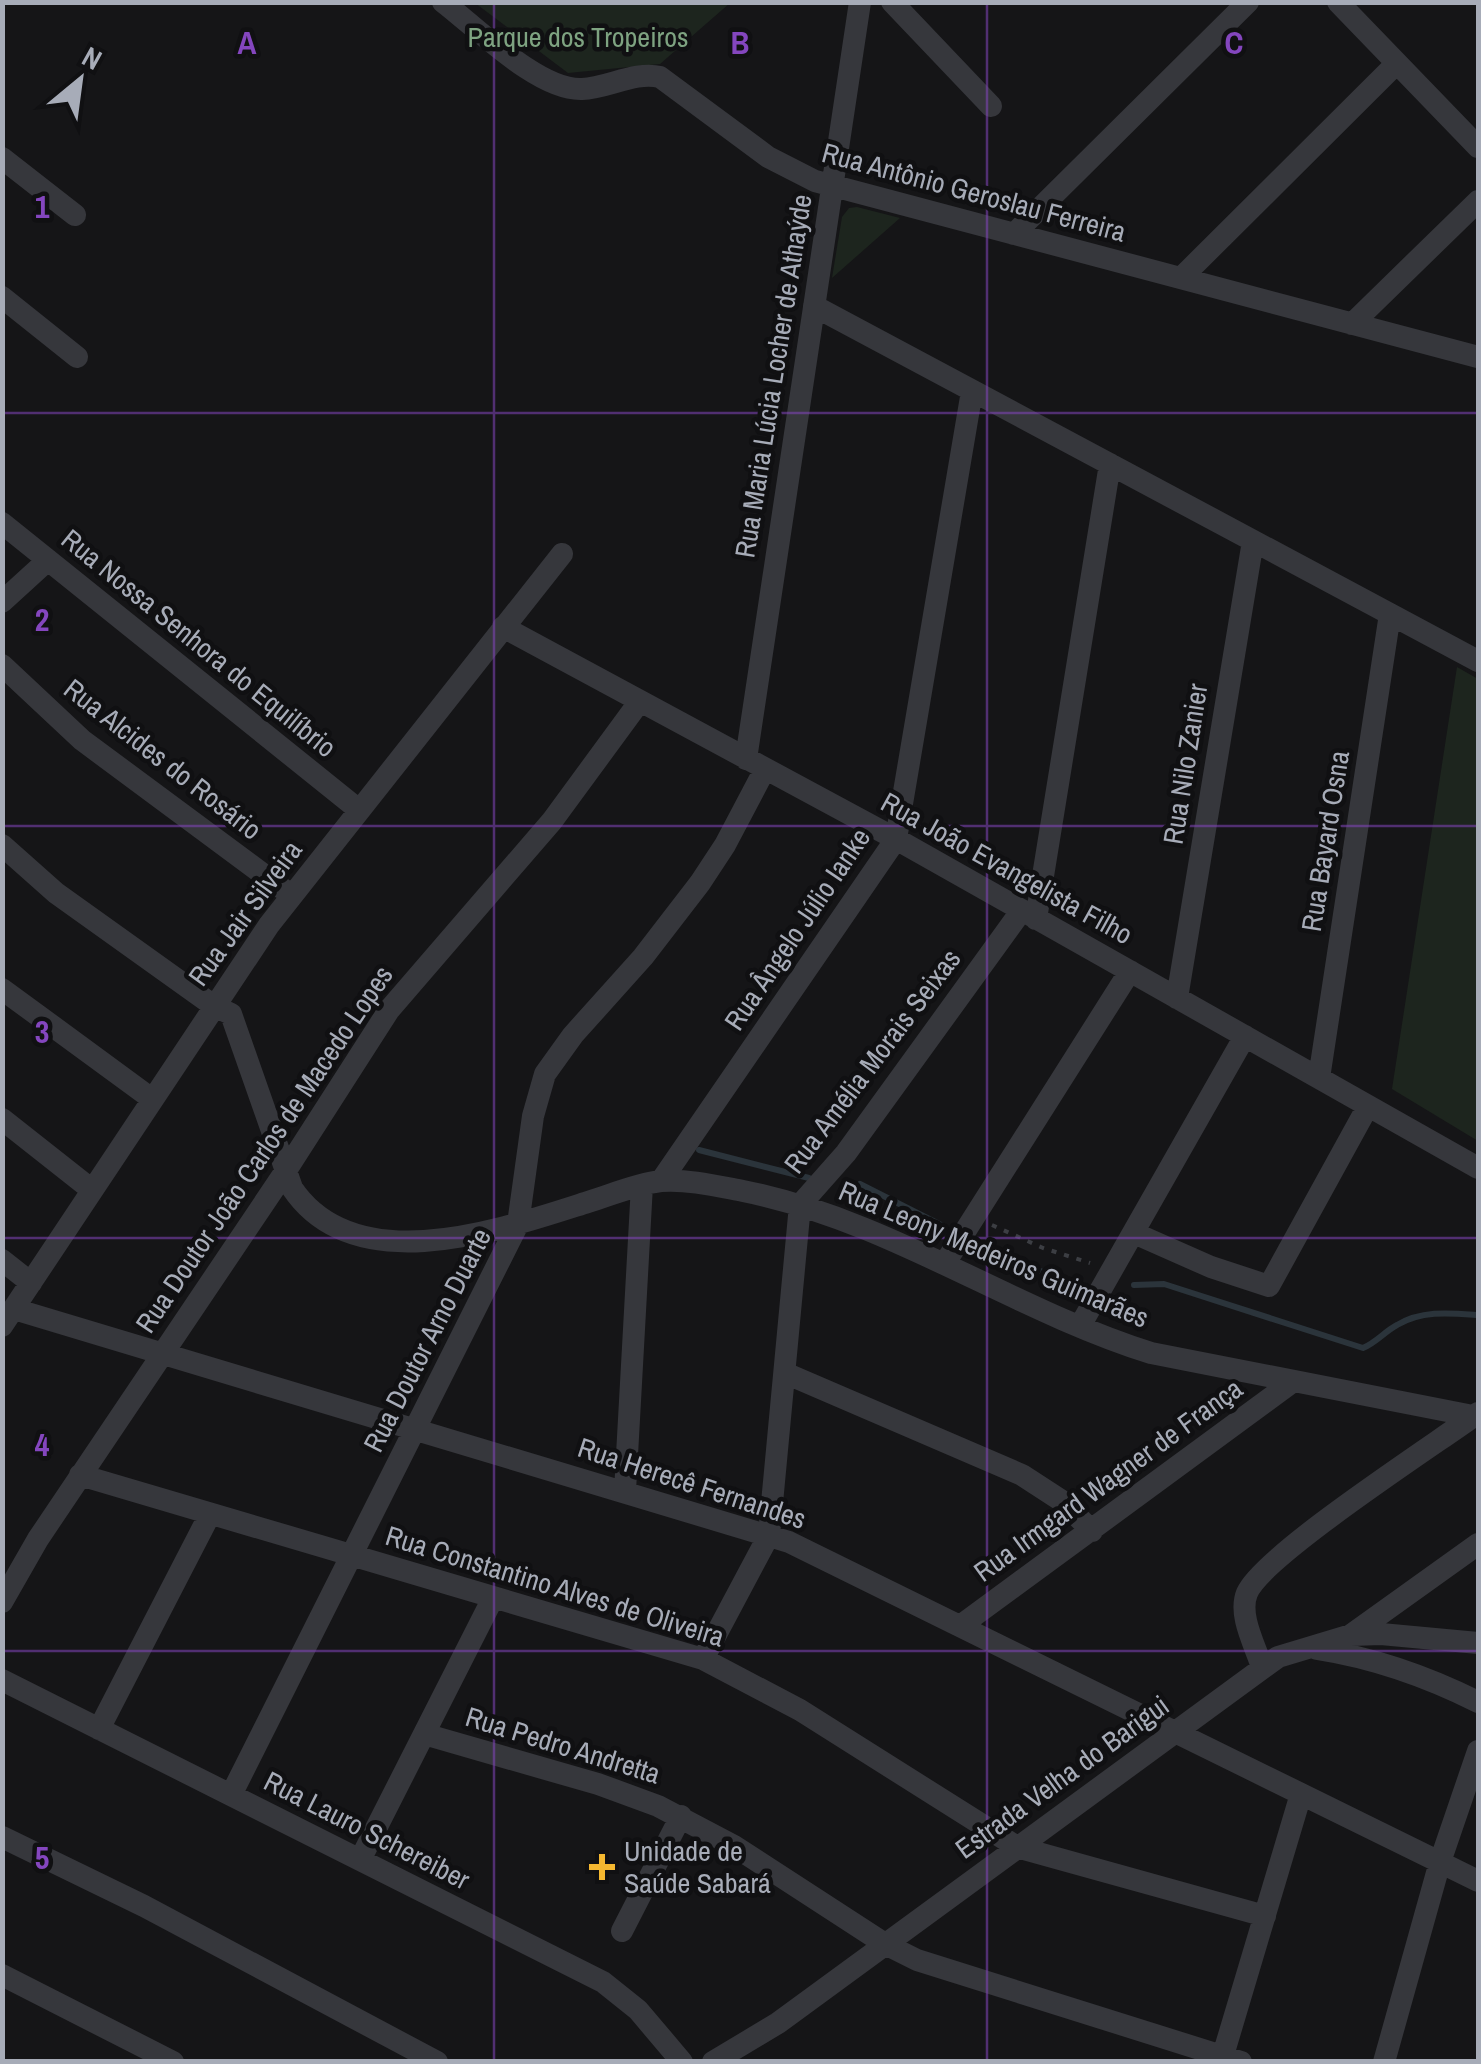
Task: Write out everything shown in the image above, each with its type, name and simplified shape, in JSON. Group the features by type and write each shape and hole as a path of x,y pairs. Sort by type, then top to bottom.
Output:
{"street":[{"name":"Rua Antônio Geroslau Ferreira","path":"443,2 546,80 581,89 648,75 660,77 786,169 832,186 1478,358"},
{"name":"Rua Maria Lúcia Locher de Athaýde","path":"756,764 814,306 860,2"},
{"path":"892,2 992,106"},
{"path":"1014,234 1248,2"},
{"path":"1338,2 1478,148"},
{"path":"1181,278 1397,63"},
{"path":"2,158 75,215"},
{"path":"1352,324 1478,201"},
{"path":"2,297 77,356"},
{"path":"814,306 1478,661"},
{"name":"Rua Ângelo Júlio Ianke","path":"652,1183 896,840 972,391"},
{"name":"Rua Amélia Morais Seixas","path":"703,1660 769,1535 800,1205 846,1152 1029,914 1110,464"},
{"name":"Rua Nossa Senhora do Equilíbrio","path":"2,523 359,810"},
{"name":"Rua Nilo Zanier","path":"1177,998 1253,540"},
{"name":"Rua Jair Silveira","path":"8,1317 291,896 562,554"},
{"path":"2,602 48,560"},
{"name":"Rua Bayard Osna","path":"1319,1078 1390,614"},
{"name":"Rua João Evangelista Filho","path":"503,628 896,840 1478,1168"},
{"name":"Rua Alcides do Rosário","path":"2,665 82,740 291,896"},
{"name":"Rua Doutor João Carlos de Macedo Lopes","path":"2,1602 38,1539 389,1010 552,821 640,701"},
{"name":"Rua Doutor Arno Duarte","path":"231,1795 518,1224 533,1116 545,1074 573,1034 643,957 700,884 725,844 756,764"},
{"name":"Rua Leony Medeiros Guimarães","path":"2,844 56,893 214,1006 226,1010 235,1021 285,1172 301,1202 322,1218 355,1234 441,1239 518,1224 652,1183 723,1187 800,1205 870,1230 1080,1326 1151,1353 1291,1383 1477,1415"},
{"path":"945,1263 1130,971"},
{"path":"2,989 152,1099"},
{"path":"1080,1326 1245,1036"},
{"path":"1134,1233 1211,1267 1269,1286 1368,1106"},
{"path":"2,1119 92,1190"},
{"path":"626,1492 652,1183"},
{"path":"2,1260 31,1282"},
{"name":"Rua Herecê Fernandes","path":"8,1317 162,1353 769,1535 1478,1882"},
{"path":"785,1373 1022,1474 1062,1501 1092,1531"},
{"name":"Rua Irmgard Wagner de França","path":"960,1626 1291,1383"},
{"path":"1262,1667 1244,1606 1257,1577 1290,1548 1477,1415"},
{"name":"Rua Constantino Alves de Oliveira","path":"80,1475 703,1660 815,1718 1017,1847 1265,1916"},
{"path":"99,1729 210,1514"},
{"path":"1351,1635 1478,1544"},
{"path":"360,1860 493,1598"},
{"name":"Estrada Velha do Barigui","path":"713,2062 778,2024 1262,1667 1307,1647 1351,1635 1478,1644"},
{"path":"1307,1647 1384,1662 1478,1702"},
{"name":"Rua Lauro Schereiber","path":"2,1680 603,1982 638,2010 682,2062"},
{"name":"Rua Pedro Andretta","path":"424,1734 616,1790 681,1816 885,1944 931,1966 1228,2059"},
{"path":"1384,2062 1440,1862 1478,1752"},
{"path":"1228,2059 1301,1794"},
{"path":"622,1931 681,1816"},
{"path":"2,1837 144,1906 438,2062"},
{"path":"2,1975 173,2062"}],"path":[{"path":"975,1215 1043,1248 1112,1270"}],"green space":[{"name":"Parque dos Tropeiros","path":"475,3 730,3 660,64 568,73"},
{"path":"849,208 900,218 832,278 842,217"},
{"path":"1457,667 1478,679 1478,1141 1392,1089"}],"waterway":[{"path":"699,1150 809,1178"},
{"path":"860,1184 945,1227"},
{"path":"982,1250 1001,1266 1029,1267 1085,1287"},
{"path":"1134,1285 1164,1284 1363,1348 1416,1317 1478,1315"}],"place":[{"name":"Unidade de Saúde Sabará","path":"602,1867"}]}
